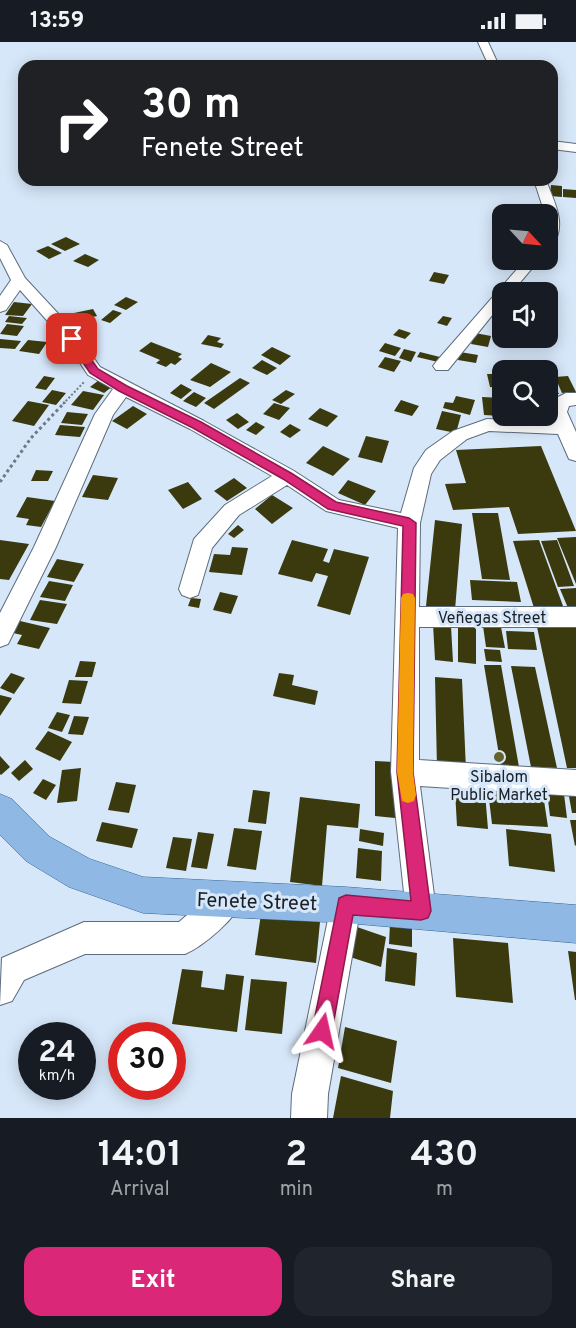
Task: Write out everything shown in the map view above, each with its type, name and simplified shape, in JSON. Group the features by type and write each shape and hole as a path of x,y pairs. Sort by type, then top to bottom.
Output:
{"main road":[{"name":"Fenete Street","path":"0,811 38,849 82,874 143,895 346,905 576,924"}],"street":[{"path":"483,42 491,60"},
{"path":"558,146 576,148"},
{"path":"542,186 549,204"},
{"path":"0,244 19,280 72,339 94,371 197,425 287,476 333,506 409,523"},
{"path":"513,282 523,270"},
{"path":"0,277 19,280"},
{"path":"0,307 19,280"},
{"path":"442,366 492,306"},
{"path":"0,637 45,548 104,414 123,388"},
{"path":"568,401 558,412 576,454"},
{"path":"421,911 405,772 409,523 421,473 433,455 460,435 487,425 565,428"},
{"path":"190,589 202,545 232,510 287,476"},
{"name":"Veñegas Street","path":"408,617 576,616"},
{"path":"405,772 576,783"},
{"path":"0,989 13,969 84,938 185,938 228,900"},
{"path":"309,1118 310,1094 346,905"}],"path":[{"path":"0,482 31,438 94,371"}],"building":[{"path":"551,186 562,186 562,197 550,196"},
{"path":"563,189 576,190 576,198 563,197"},
{"path":"66,237 80,244 65,251 51,244"},
{"path":"48,246 62,253 49,259 36,251"},
{"path":"85,254 99,260 88,267 73,261"},
{"path":"434,272 449,275 444,284 429,281"},
{"path":"126,297 138,302 126,310 114,305"},
{"path":"14,302 32,304 23,316 5,315"},
{"path":"93,309 97,316 77,321 74,313"},
{"path":"113,310 122,313 110,323 101,320"},
{"path":"9,316 27,318 22,324 5,322"},
{"path":"443,316 452,318 447,326 437,323"},
{"path":"7,324 24,326 17,336 0,334"},
{"path":"399,329 411,333 405,339 393,335"},
{"path":"475,333 491,336 488,347 471,344"},
{"path":"208,335 221,338 217,342 224,344 221,348 201,344"},
{"path":"0,339 21,341 15,349 0,348"},
{"path":"28,340 47,342 39,354 19,351"},
{"path":"151,342 182,354 178,357 182,359 175,365 171,363 166,367 156,363 160,360 139,351"},
{"path":"385,343 401,348 395,356 379,351"},
{"path":"272,347 291,356 280,365 261,355"},
{"path":"404,349 416,352 411,362 399,358"},
{"path":"420,352 440,357 438,362 417,357"},
{"path":"460,352 478,355 476,363 458,360"},
{"path":"385,357 401,361 394,372 378,367"},
{"path":"262,360 277,368 267,375 252,368"},
{"path":"211,363 231,372 210,387 190,380"},
{"path":"487,374 492,374 492,387 490,387"},
{"path":"44,376 55,378 46,390 35,388"},
{"path":"568,376 576,392 562,393 558,377"},
{"path":"240,378 250,383 214,409 204,403"},
{"path":"99,380 113,386 104,393 90,387"},
{"path":"181,384 192,390 181,399 170,393"},
{"path":"52,390 66,393 56,405 42,402"},
{"path":"286,390 295,394 281,404 272,400"},
{"path":"83,391 104,395 93,410 71,405"},
{"path":"194,392 206,398 196,407 183,401"},
{"path":"456,396 475,400 470,415 443,408 445,402 453,403"},
{"path":"482,397 492,398 492,415 484,415"},
{"path":"401,400 419,406 412,416 394,411"},
{"path":"28,401 49,405 34,426 12,421"},
{"path":"274,403 290,408 279,420 263,414"},
{"path":"133,406 147,414 127,429 112,421"},
{"path":"320,408 338,416 327,427 308,419"},
{"path":"442,411 461,415 456,433 436,429"},
{"path":"67,412 88,414 82,425 61,423"},
{"path":"237,413 249,422 238,429 226,420"},
{"path":"256,422 265,427 256,435 246,430"},
{"path":"290,424 301,430 290,438 280,432"},
{"path":"60,425 85,427 80,437 55,435"},
{"path":"366,436 389,441 382,463 358,457"},
{"path":"323,446 350,459 333,476 306,463"},
{"path":"541,446 576,531 518,534 509,507 453,510 445,484 466,483 456,450"},
{"path":"36,470 53,471 48,481 31,481"},
{"path":"93,475 118,478 108,500 82,497"},
{"path":"234,478 247,488 227,501 214,491"},
{"path":"348,480 376,491 365,505 338,493"},
{"path":"188,482 202,499 183,509 168,490"},
{"path":"272,495 293,508 272,524 255,509"},
{"path":"27,497 55,501 41,527 26,525 29,519 16,517"},
{"path":"472,513 498,513 510,580 482,579"},
{"path":"435,520 462,524 455,610 426,606"},
{"path":"238,525 244,530 234,538 228,534"},
{"path":"576,537 576,584 557,538"},
{"path":"0,540 29,544 9,580 0,579"},
{"path":"292,540 328,549 323,561 329,563 334,549 369,557 350,615 317,606 328,576 316,573 312,582 278,574"},
{"path":"539,540 563,606 534,608 513,541"},
{"path":"557,540 574,586 558,587 541,541"},
{"path":"232,547 248,548 242,575 209,572 214,554 230,555"},
{"path":"57,559 84,564 74,582 47,577"},
{"path":"470,580 517,582 521,602 472,600"},
{"path":"49,581 73,585 65,601 40,597"},
{"path":"576,588 576,608 568,608 560,589"},
{"path":"220,592 238,596 231,614 213,610"},
{"path":"191,598 201,599 199,608 188,606"},
{"path":"40,600 67,604 57,624 30,620"},
{"path":"20,621 50,628 39,649 17,644 22,635 13,633"},
{"path":"433,624 451,626 453,662 435,660"},
{"path":"458,626 476,628 476,664 458,662"},
{"path":"483,626 501,627 505,648 486,647"},
{"path":"537,627 576,628 576,768 567,768"},
{"path":"506,631 534,632 537,650 508,649"},
{"path":"484,649 500,650 502,662 486,661"},
{"path":"80,661 96,662 92,677 75,677"},
{"path":"484,665 501,665 519,767 501,767"},
{"path":"511,666 535,667 557,768 531,767"},
{"path":"11,673 25,678 14,694 0,688"},
{"path":"279,673 294,675 292,685 318,691 315,705 273,696"},
{"path":"435,677 462,679 466,770 437,768"},
{"path":"69,680 88,681 81,704 62,703"},
{"path":"0,695 12,698 0,716"},
{"path":"57,712 70,715 62,732 48,728"},
{"path":"74,716 89,717 83,735 68,734"},
{"path":"48,731 72,742 60,761 35,749"},
{"path":"0,756 10,767 1,775 0,774"},
{"path":"25,760 33,769 19,781 11,773"},
{"path":"375,761 395,762 395,818 375,816"},
{"path":"81,768 77,801 57,803 62,770"},
{"path":"43,779 56,785 46,800 33,793"},
{"path":"116,782 136,785 129,813 108,810"},
{"path":"253,790 270,792 266,824 248,822"},
{"path":"455,791 485,793 488,829 457,826"},
{"path":"488,791 543,794 548,827 492,824"},
{"path":"568,791 576,791 576,813 572,813"},
{"path":"547,792 564,794 567,818 550,816"},
{"path":"300,797 360,804 358,828 327,825 322,886 290,882"},
{"path":"570,820 576,820 575,846"},
{"path":"102,822 138,829 132,848 96,841"},
{"path":"234,828 262,831 256,870 227,866"},
{"path":"360,829 384,833 383,846 359,841"},
{"path":"506,829 551,834 555,872 509,866"},
{"path":"198,832 214,834 207,869 191,867"},
{"path":"173,837 192,839 186,871 166,868"},
{"path":"358,848 382,851 381,881 356,878"},
{"path":"261,914 320,922 316,963 255,955"},
{"path":"390,923 412,926 412,947 389,944"},
{"path":"357,927 386,937 381,967 350,957"},
{"path":"453,938 508,943 513,1003 456,997"},
{"path":"387,948 417,953 415,986 385,981"},
{"path":"568,951 576,952 576,1000 575,1000"},
{"path":"182,969 203,971 201,987 224,990 226,974 244,976 237,1032 186,1026 186,1022 172,1022"},
{"path":"251,979 287,982 282,1034 245,1030"},
{"path":"345,1027 397,1041 391,1083 338,1068"},
{"path":"341,1076 393,1091 390,1118 333,1118"}],"slow traffic":[{"path":"408,598 405,772 408,795"}],"place":[{"name":"Sibalom Public Market","path":"499,757"}],"route":[{"path":"72,339 94,371 197,425 287,476 333,506 409,523 405,772 421,911 346,905 322,1031"}]}
